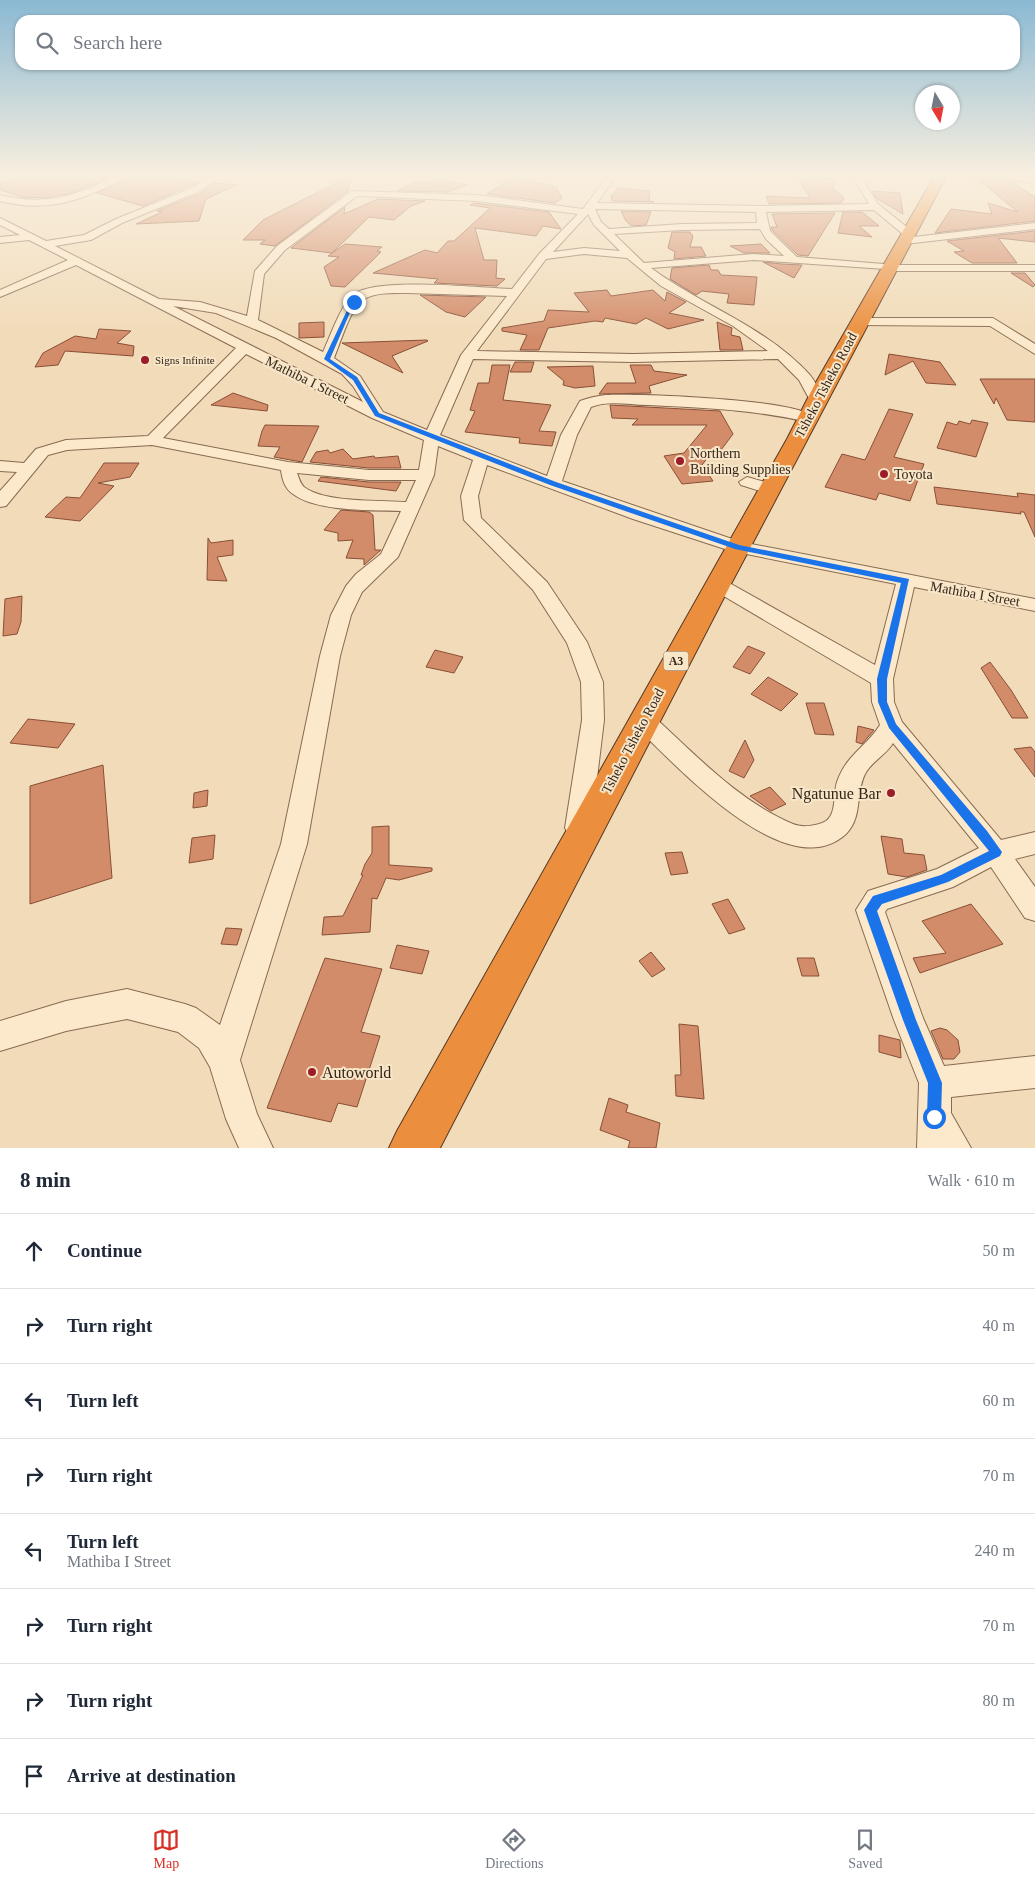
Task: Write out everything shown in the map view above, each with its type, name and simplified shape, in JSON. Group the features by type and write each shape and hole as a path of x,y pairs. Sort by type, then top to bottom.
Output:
{"highway":[{"name":"Tsheko Tsheko Road","path":"414,1148 737,547 759,485 812,409 824,384 910,231"}],"street":[{"name":"Mathiba I Street","path":"19,231 242,349 377,415 482,458 737,547 1035,605"},
{"path":"46,244 87,238 101,231"},
{"path":"252,323 259,274 281,248 304,231"},
{"path":"224,1060 294,844 330,656 341,615 353,590 363,578 378,568 389,557 426,475 432,437 468,355 543,256 567,231"},
{"path":"606,232 628,231"},
{"path":"764,231 793,258"},
{"path":"888,231 898,252"},
{"path":"641,266 736,258 793,258 898,252 1011,231"},
{"path":"553,484 569,435 585,404 590,402 719,402 812,409 805,378 781,355 737,323 665,284 641,266 606,232"},
{"path":"0,240 31,237"},
{"path":"543,256 584,251 630,255"},
{"path":"898,252 1035,268"},
{"path":"0,294 76,261"},
{"path":"327,359 354,302 363,294 393,290 514,293"},
{"path":"154,303 175,302 195,305 252,323 327,359 355,378 377,415"},
{"path":"859,322 993,322 1035,350"},
{"path":"152,440 242,349"},
{"path":"468,355 633,358 781,355"},
{"path":"0,502 42,452 56,446 152,440 288,468 369,474 426,475"},
{"path":"482,458 473,481 469,500 469,510 473,520 540,586 577,642 592,682 593,720 574,850"},
{"path":"0,466 28,468"},
{"path":"288,468 292,483 301,493 335,501 411,507"},
{"path":"906,581 882,679 883,702 892,726 983,834 1035,909"},
{"path":"717,584 882,679"},
{"path":"644,721 727,798 789,835 803,837 820,836 835,828 844,819 849,783 856,766 882,742 892,726"},
{"path":"954,1148 934,1132 935,1083 909,1020 870,910 878,900 944,879 996,852 1035,843"},
{"path":"0,1036 66,1016 127,1004 185,1019 210,1037 224,1060 242,1119 256,1148"},
{"path":"935,1083 1035,1072"}],"building":[{"path":"252,231 295,231 275,246 260,244 265,240 243,240"},
{"path":"314,231 355,231 332,253 291,248"},
{"path":"465,231 476,231 484,260 497,260 496,278 505,279 497,286 434,283 438,279 373,273 425,250 437,253 448,241 454,241"},
{"path":"495,231 540,231 536,236"},
{"path":"773,231 824,231 808,256 798,255"},
{"path":"839,231 864,231 872,237 838,233"},
{"path":"937,231 955,231 935,233"},
{"path":"1035,231 1035,242 998,238 1017,263 972,263 954,252 964,251 947,241"},
{"path":"672,232 690,232 693,236 690,247 701,247 706,256 674,259 675,252 668,248"},
{"path":"345,244 382,247 377,251 381,252 345,287 331,286 324,267 339,257 328,256"},
{"path":"761,244 770,253 744,253 730,246"},
{"path":"763,262 782,264 802,265 794,278"},
{"path":"709,265 711,270 718,270 721,275 757,277 754,305 727,303 729,294 702,291 696,295 670,279 672,268"},
{"path":"1011,273 1025,273 1035,285 1033,287"},
{"path":"607,290 611,296 653,290 665,301 667,292 686,302 669,313 704,320 668,329 646,318 636,324 605,318 603,322 595,321 548,328 539,350 520,350 527,335 502,331 502,328 544,321 548,310 589,312 574,293"},
{"path":"420,295 486,297 465,317 446,312"},
{"path":"324,322 324,337 299,338 299,323"},
{"path":"717,322 732,328 731,335 740,337 743,350 720,350"},
{"path":"99,329 131,331 117,343 134,346 133,356 65,351 58,365 35,367 43,353 75,336 96,339"},
{"path":"427,340 392,356 403,373 342,343"},
{"path":"889,354 940,362 956,385 926,383 913,361 885,375"},
{"path":"515,362 534,362 531,372 510,372"},
{"path":"492,365 510,365 503,400 551,405 539,431 556,432 552,446 519,443 520,438 465,432 475,411 470,410 478,383 489,383"},
{"path":"630,365 651,365 654,371 687,375 649,386 651,393 599,394 607,383 636,383"},
{"path":"593,366 595,386 575,388 563,385 564,381 547,367"},
{"path":"980,379 1035,379 1035,422 1007,420 996,398 994,404"},
{"path":"233,393 268,405 267,411 211,405"},
{"path":"610,405 720,411 733,434 721,450 715,448 702,465 713,481 682,484 664,456 684,453 707,425 632,425 638,419 612,418"},
{"path":"889,409 913,414 894,457 924,464 910,501 879,493 876,500 825,487 842,454 865,460"},
{"path":"972,420 988,423 976,457 937,448 947,422 957,425 959,421 970,424"},
{"path":"265,425 319,426 302,462 274,457 280,447 258,446"},
{"path":"343,449 353,459 374,456 375,458 398,456 401,468 369,468 310,462 316,452 328,450 330,453"},
{"path":"104,463 139,463 130,477 98,483 114,486 80,521 45,517 66,497 80,498"},
{"path":"321,477 369,482 401,482 396,491 318,481"},
{"path":"934,487 1018,497 1017,493 1035,495 1035,537 1024,512 1020,512 1021,514 937,504"},
{"path":"341,510 369,512 373,515 375,550 381,550 364,565 364,559 346,558 353,540 338,541 338,533 324,530"},
{"path":"208,538 211,543 233,540 233,555 217,557 227,581 207,580"},
{"path":"22,596 21,622 17,634 3,636 5,599"},
{"path":"748,646 765,653 750,674 733,667"},
{"path":"435,650 463,657 454,673 426,667"},
{"path":"990,662 1011,690 1028,718 1012,718 981,668"},
{"path":"768,677 798,694 781,711 751,694"},
{"path":"806,703 824,703 834,735 815,734"},
{"path":"28,719 75,724 58,748 10,743"},
{"path":"858,726 874,730 862,744 856,742"},
{"path":"745,740 754,760 744,778 729,771"},
{"path":"1031,747 1035,752 1035,777 1014,749"},
{"path":"103,765 112,878 30,904 30,786"},
{"path":"770,787 786,804 771,811 750,796"},
{"path":"208,790 207,806 193,808 194,793"},
{"path":"389,826 389,865 432,868 432,871 399,880 386,878 377,899 372,898 370,932 322,935 324,917 343,916 363,875 361,875 365,864 372,853 372,827"},
{"path":"215,835 213,859 189,863 192,838"},
{"path":"881,836 902,839 904,853 924,855 927,870 907,877 888,874"},
{"path":"682,852 688,873 671,875 665,853"},
{"path":"728,899 745,929 729,934 712,904"},
{"path":"971,904 1003,944 920,973 913,958 946,953 922,921"},
{"path":"226,928 242,929 237,945 221,944"},
{"path":"397,945 429,951 422,974 390,968"},
{"path":"651,952 665,969 652,977 639,961"},
{"path":"325,958 382,969 361,1032 380,1036 357,1107 338,1103 331,1122 267,1108"},
{"path":"797,958 814,958 819,976 802,976"},
{"path":"679,1024 698,1026 704,1099 676,1096 675,1075 681,1075"},
{"path":"940,1028 947,1030 958,1040 960,1052 954,1059 943,1059 931,1031"},
{"path":"879,1035 900,1040 901,1058 879,1052"},
{"path":"609,1098 628,1105 626,1112 660,1123 656,1148 628,1148 630,1141 600,1130"}],"place":[{"name":"Signs Infinite","path":"145,360"},
{"name":"Northern Building Supplies","path":"680,461"},
{"name":"Toyota","path":"884,474"},
{"name":"Ngatunue Bar","path":"891,793"},
{"name":"Autoworld","path":"312,1072"}],"route":[{"path":"354,302 327,359 355,378 377,415 482,458 639,515 737,547 906,581 890,638 882,679 883,702 892,726 996,852 944,879 878,900 870,910 909,1020 935,1083 934,1117"}]}
